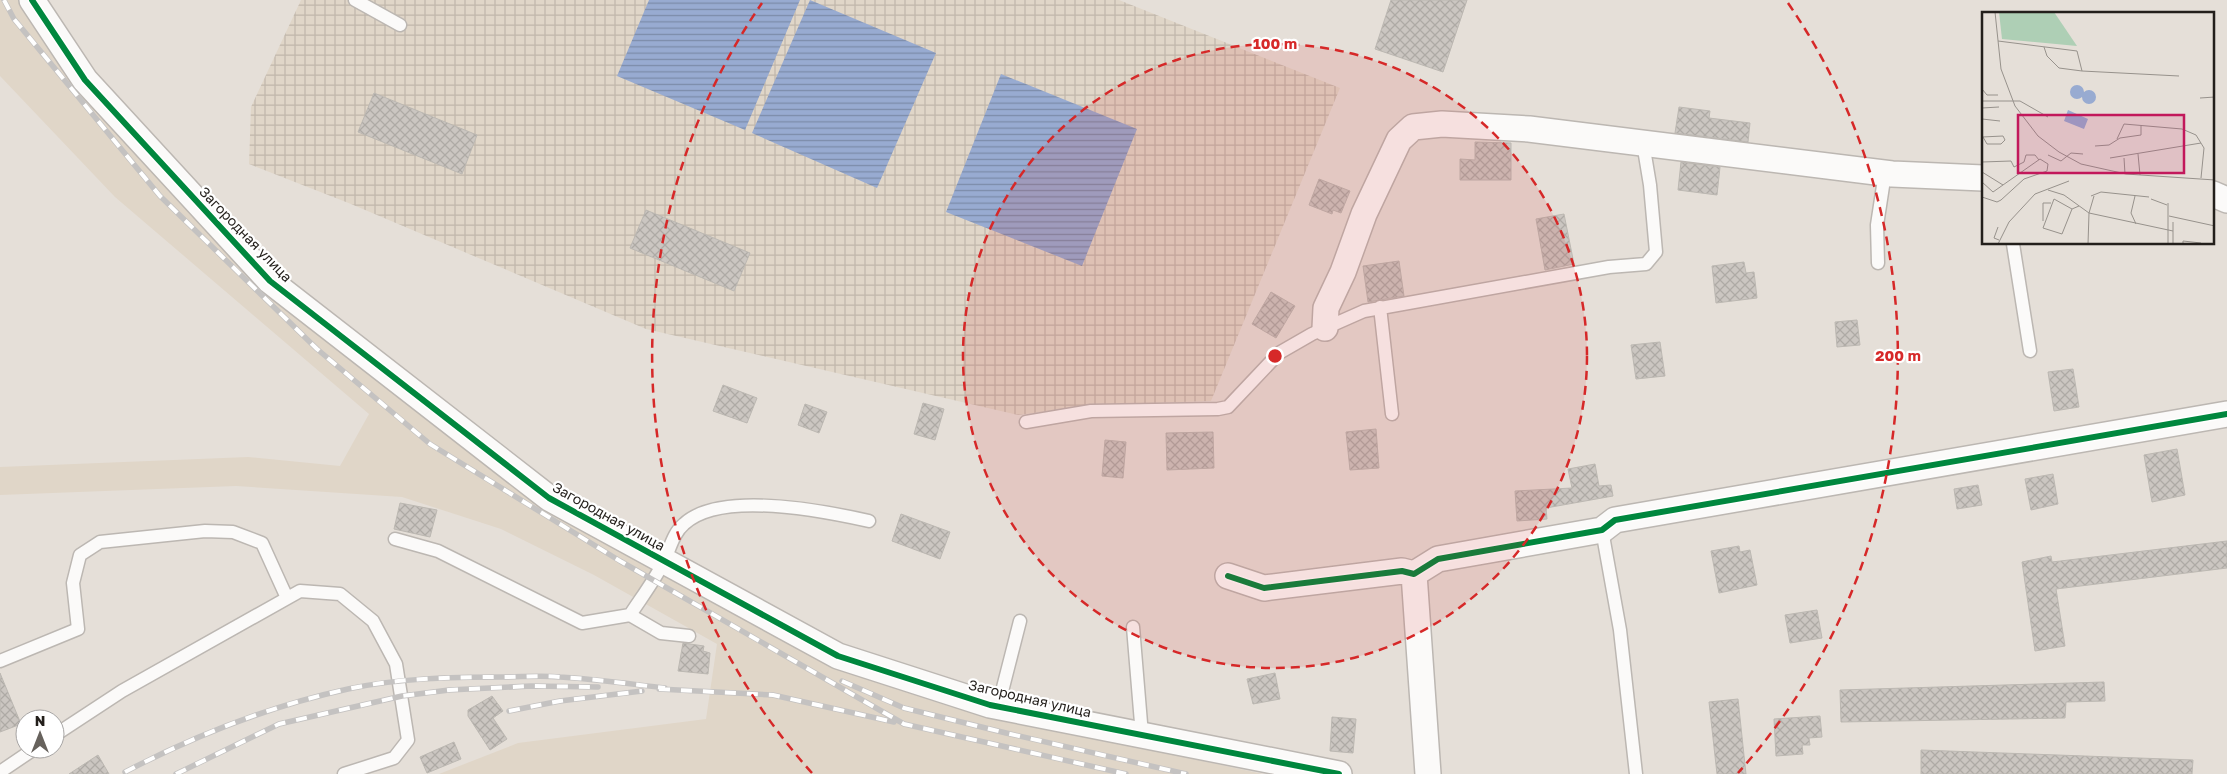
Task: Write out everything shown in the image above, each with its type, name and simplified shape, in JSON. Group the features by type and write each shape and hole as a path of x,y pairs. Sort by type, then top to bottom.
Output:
{"street":[{"name":"Загородная улица","path":"32,0 85,80 270,281 548,498 838,656 998,707 1339,774"},
{"path":"1325,328 1326,308 1343,272 1364,214 1399,140 1413,127 1442,124 1500,127 1885,173 1982,178"},
{"path":"2214,194 2227,200"},
{"path":"1228,576 1264,588 1402,571 1414,574 1438,559 1602,530 1615,520 2227,414"},
{"path":"1414,574 1428,774"}],"lane":[{"path":"355,0 400,25"},
{"path":"1026,422 1090,411 1218,410 1228,407 1279,353 1325,328 1364,311 1610,267 1646,264 1656,252 1650,185 1643,143"},
{"path":"1878,263 1877,225 1885,173"},
{"path":"2013,245 2030,351"},
{"path":"1380,307 1392,414"},
{"path":"630,616 664,562 672,541 684,524 711,508 783,507 828,512 869,521"},
{"path":"1602,530 1620,630 1636,774"},
{"path":"0,661 78,629 73,583 80,554 100,542 204,531 233,532 262,543 287,598"},
{"path":"395,539 438,551 582,623 630,616 661,633 690,636"},
{"path":"65,728 122,691 300,591 340,594 373,621 396,664 408,740 394,758 344,774"},
{"path":"998,707 1020,621"},
{"path":"1133,627 1142,735"},
{"path":"8,771 22,759"}],"shaded area":[{"path":"0,0 21,0 185,203 658,571 772,634 851,674 951,707 1263,774 439,774 518,743 706,719 717,644 594,575 501,529 402,497 236,486 0,495 0,467 248,457 340,466 369,414 115,197 0,76"},
{"path":"301,0 1119,0 1340,88 1211,401 1096,405 1018,415 646,329 351,204 249,164 251,107"}],"water":[{"path":"649,0 800,0 745,130 617,76"},
{"path":"810,0 936,53 877,188 752,133"},
{"path":"1001,74 1137,129 1082,266 946,212"}],"building":[{"path":"1391,0 1467,0 1443,72 1375,49"},
{"path":"374,93 477,135 462,174 358,132"},
{"path":"1679,107 1710,111 1709,118 1750,123 1748,142 1675,133"},
{"path":"1475,142 1511,143 1511,180 1460,180 1460,159 1475,160"},
{"path":"1681,162 1720,167 1717,195 1678,190"},
{"path":"1319,179 1350,191 1341,213 1333,210 1332,214 1309,205"},
{"path":"646,210 750,253 734,291 630,248"},
{"path":"1564,214 1574,264 1545,270 1536,219"},
{"path":"1399,261 1404,296 1368,302 1363,266"},
{"path":"1744,262 1746,273 1754,272 1757,298 1716,303 1712,266"},
{"path":"1271,292 1295,306 1276,338 1252,324"},
{"path":"1857,320 1860,345 1837,347 1835,322"},
{"path":"1660,342 1665,376 1636,379 1631,345"},
{"path":"2073,369 2079,407 2054,411 2048,372"},
{"path":"723,385 757,398 747,423 713,411"},
{"path":"923,403 944,409 935,440 914,434"},
{"path":"805,404 827,412 819,433 798,425"},
{"path":"1376,429 1379,468 1350,470 1346,432"},
{"path":"1213,432 1214,468 1167,470 1166,433"},
{"path":"1105,440 1126,442 1123,478 1102,476"},
{"path":"2177,449 2185,495 2152,502 2144,455"},
{"path":"1595,464 1599,486 1611,485 1613,496 1546,508 1547,519 1517,521 1515,491 1572,488 1568,469"},
{"path":"2053,474 2058,504 2031,510 2025,479"},
{"path":"1978,485 1982,505 1957,509 1954,489"},
{"path":"400,503 437,510 430,537 394,529"},
{"path":"901,514 950,532 940,559 892,541"},
{"path":"2227,541 2227,568 2056,589 2065,646 2035,651 2022,562 2051,556 2052,562"},
{"path":"1739,546 1740,552 1750,550 1757,585 1719,593 1711,551"},
{"path":"1817,610 1822,638 1790,643 1785,615"},
{"path":"683,643 704,646 703,651 710,653 708,674 678,671"},
{"path":"0,673 15,709 15,726 0,732"},
{"path":"1275,673 1280,699 1253,704 1247,679"},
{"path":"2104,682 2105,701 2066,702 2065,718 1841,722 1840,690"},
{"path":"492,696 503,711 493,718 507,739 490,750 468,716 468,710"},
{"path":"1738,699 1746,774 1717,774 1709,702"},
{"path":"1820,716 1822,737 1809,738 1810,745 1802,745 1803,754 1776,756 1774,719"},
{"path":"1332,717 1356,719 1353,753 1330,751"},
{"path":"454,742 461,759 427,773 420,757"},
{"path":"1921,750 2193,760 2192,774 1921,774"},
{"path":"98,755 109,774 69,774"}],"railway":[{"path":"4,0 14,19 160,196 317,349 430,444 620,561 904,724 1126,774"},
{"path":"125,772 206,734 262,713 319,696 386,682 464,677 546,676 665,688"},
{"path":"842,681 904,708 1186,774"},
{"path":"176,774 279,724 402,696 449,690 531,686 598,687"},
{"path":"659,689 773,695 894,722"},
{"path":"509,711 560,701 642,691"}],"cycle path":[{"path":"32,0 85,80 270,281 549,498 838,656 990,705 1339,774"},
{"path":"1228,576 1264,588 1402,571 1414,574 1438,559 1602,530 1615,520 2227,414"}]}
